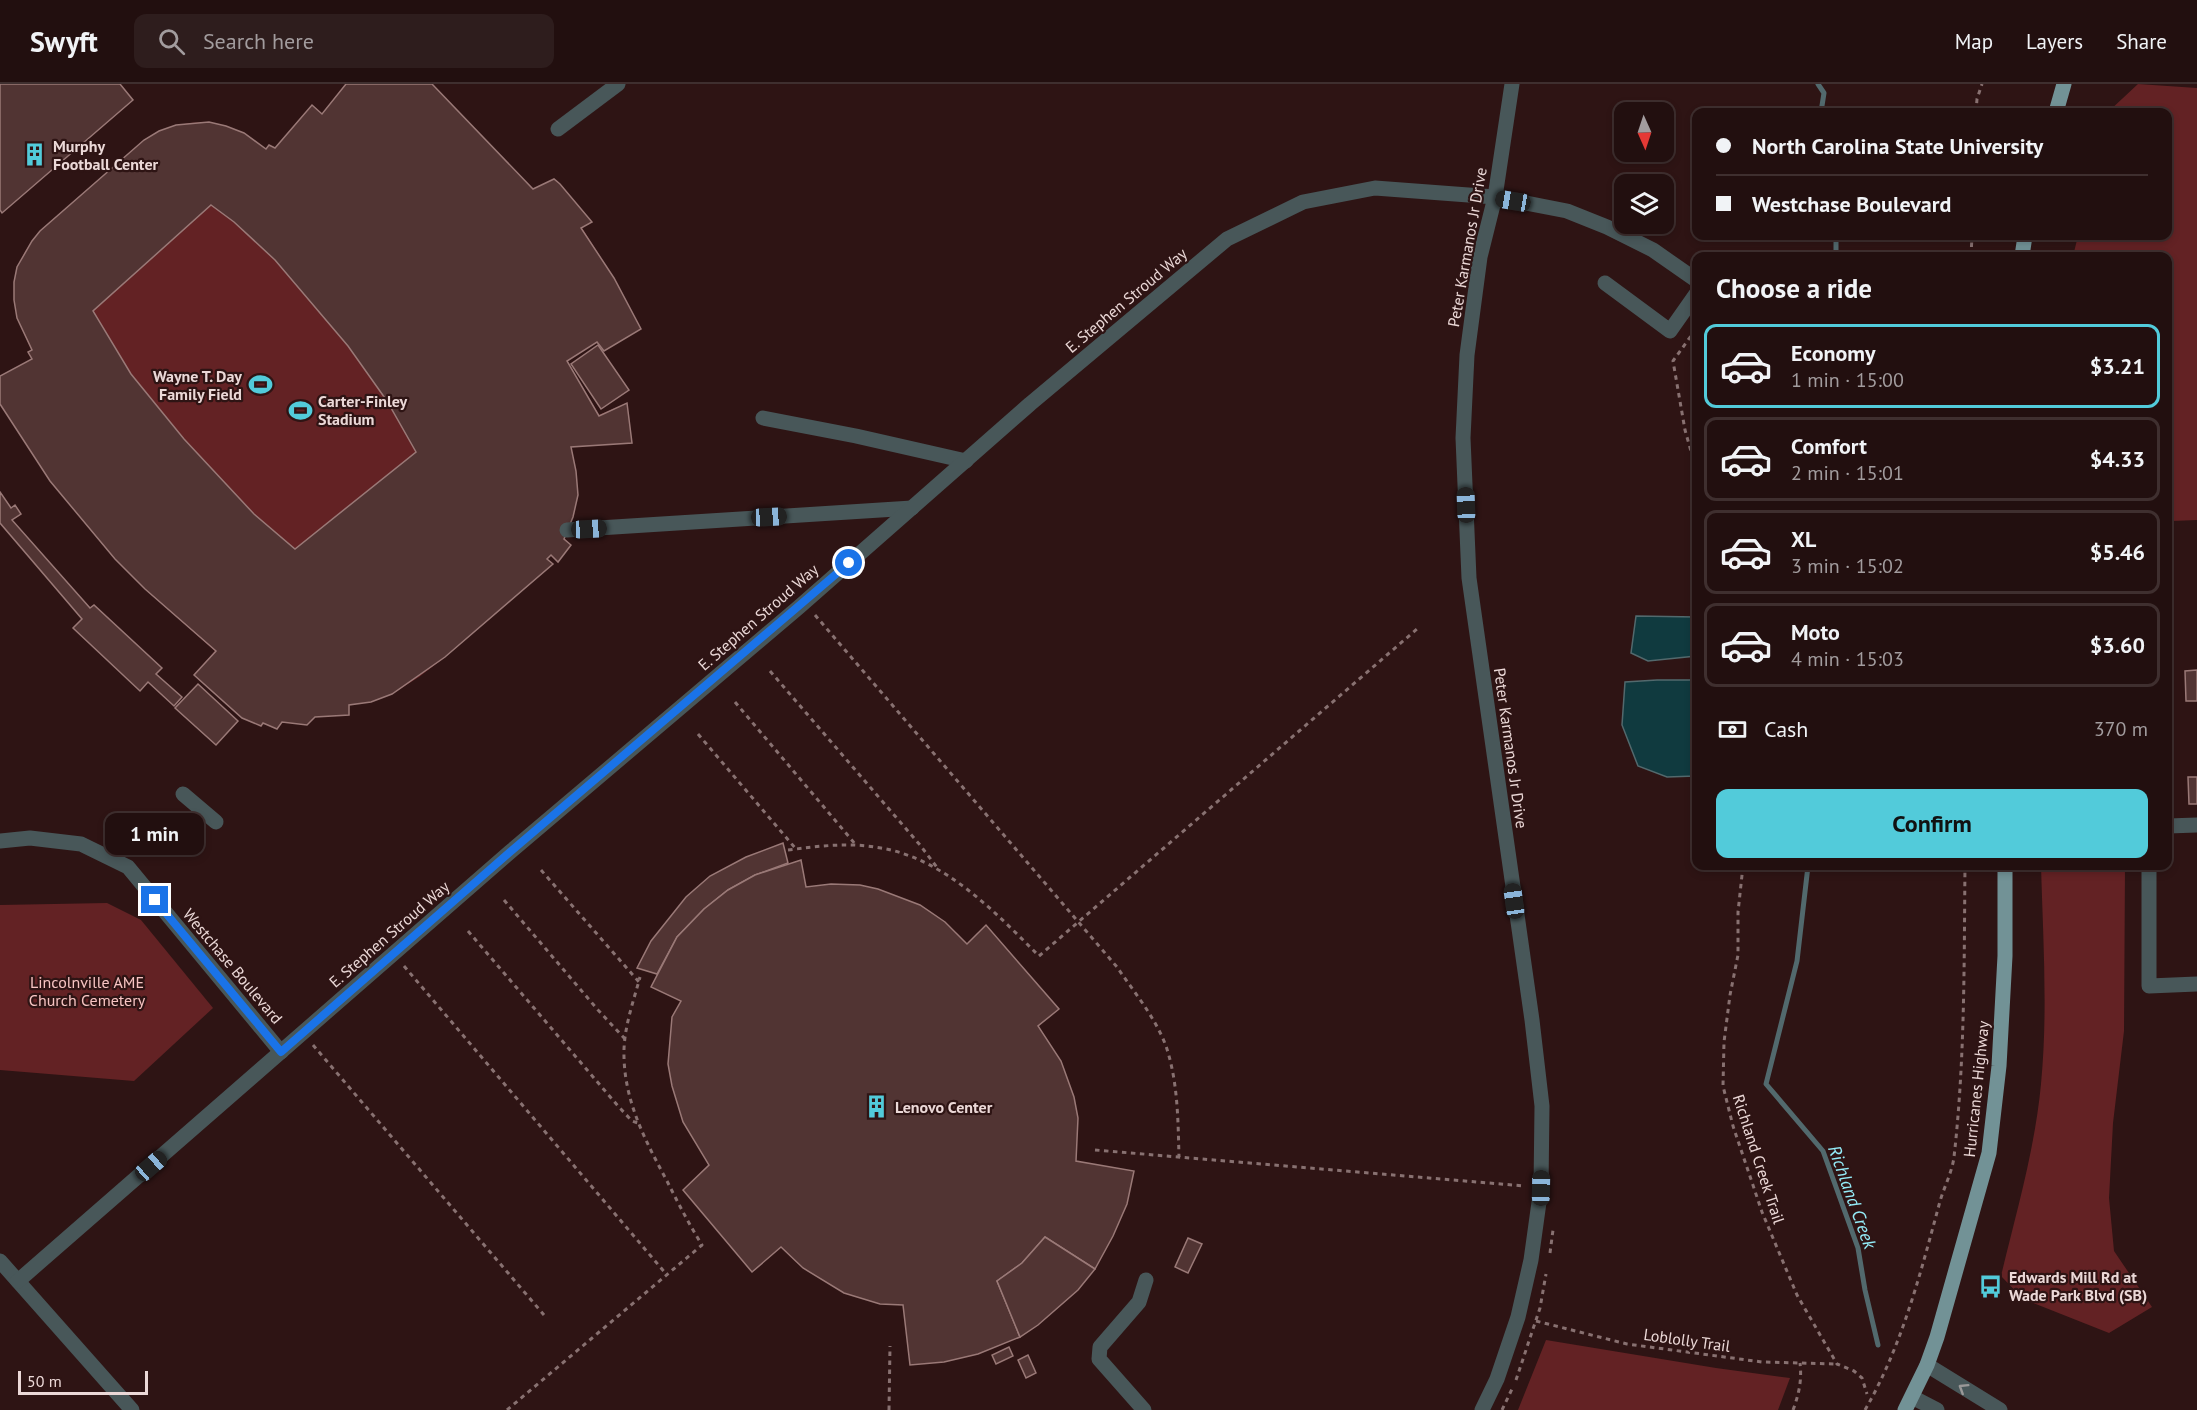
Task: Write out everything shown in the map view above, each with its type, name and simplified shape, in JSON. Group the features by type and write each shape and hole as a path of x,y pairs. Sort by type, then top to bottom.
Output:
{"main road":[{"path":"2057,108 2064,84"},
{"name":"Hurricanes Highway","path":"1909,1404 1937,1337 1989,1153 1999,1066 2005,956 2005,870"}],"street":[{"path":"558,129 618,84"},
{"name":"Peter Karmanos Jr Drive","path":"1482,1410 1497,1379 1518,1317 1528,1272 1541,1188 1542,1161 1542,1106 1532,1020 1469,578 1463,438 1467,355 1480,256 1495,197 1512,84"},
{"name":"E. Stephen Stroud Way","path":"18,1281 510,852 784,620 1030,404 1227,239 1303,202 1375,188 1495,197 1567,211 1607,227 1653,250 1692,277"},
{"path":"1605,283 1670,331 1692,300"},
{"path":"763,418 966,461"},
{"path":"567,530 912,508"},
{"path":"183,794 216,822"},
{"path":"2172,826 2197,825"},
{"name":"Westchase Boulevard","path":"0,841 30,838 81,844 128,867 281,1052"},
{"path":"2149,870 2149,986 2197,984"},
{"path":"0,1261 132,1410"},
{"path":"1144,1410 1099,1359 1100,1347 1139,1302 1146,1280"},
{"path":"1927,1365 2000,1410"},
{"path":"1909,1404 1937,1410"}],"path":[{"path":"1977,108 1977,99 1982,84"},
{"path":"1692,335 1673,361 1685,430 1692,455"},
{"path":"813,614 1117,967 1151,1016 1165,1046 1175,1084 1179,1157"},
{"path":"788,850 831,844 894,851 940,872 972,894 1004,920 1039,956 1417,629"},
{"path":"770,671 920,844 940,872"},
{"path":"735,702 856,845"},
{"path":"698,734 796,849"},
{"path":"541,870 639,982"},
{"name":"Richland Creek Trail","path":"1743,870 1738,912 1738,955 1724,1042 1723,1086 1733,1126 1762,1212 1797,1295 1837,1364 1854,1371 1862,1378 1867,1394"},
{"path":"1865,1410 1898,1340 1916,1288 1940,1198 1954,1160 1964,1036 1965,870"},
{"path":"504,900 625,1039"},
{"path":"468,931 618,1106 638,1124"},
{"path":"404,966 667,1275"},
{"path":"507,1410 702,1245 679,1208 638,1124 629,1099 624,1057 625,1039 640,977"},
{"path":"312,1044 544,1315"},
{"path":"1095,1150 1525,1186"},
{"name":"Loblolly Trail","path":"1536,1321 1627,1344 1762,1362 1837,1364"},
{"path":"889,1410 890,1346"},
{"path":"1793,1410 1799,1395 1802,1377 1800,1363"}],"green space":[{"name":"Carter-Finley Stadium","path":"346,84 533,189 554,179 592,222 582,228 614,278 641,329 604,351 597,342 567,361 599,415 627,403 632,443 571,447 578,495 564,538 571,545 558,562 550,555 547,559 553,564 445,657 392,694 371,702 349,705 349,715 315,717 307,725 282,722 277,729 263,723 261,726 242,718 194,675 215,651 115,559 50,481 0,404 0,376 32,359 28,352 32,350 18,318 14,289 16,274 29,246 40,231 131,153 167,130 184,124 202,123 221,126 266,149 269,145 275,148 322,114"},
{"path":"2138,84 2197,88 2197,520 2172,521 2172,252 2074,252 2077,240 2172,240 2172,108 2112,108"},
{"path":"2041,870 2125,870 2124,1031 2113,1123 2109,1198 2114,1251 2152,1307 2109,1333 2023,1299 2001,1276 2030,1157 2038,1108 2043,1057 2044,948"},
{"name":"Lincolnville AME Church Cemetery","path":"107,903 141,920 213,1008 134,1081 0,1070 0,905"},
{"path":"1546,1340 1790,1378 1778,1410 1518,1410"}],"water":[{"path":"1636,616 1692,617 1692,656 1648,661 1631,653"},
{"path":"1692,680 1692,776 1667,777 1638,766 1622,725 1625,682"}],"building":[{"name":"Murphy Football Center","path":"0,84 120,84 133,100 2,213 0,210"},
{"name":"Carter-Finley Stadium","path":"346,84 432,84 533,189 554,179 560,184 592,222 581,228 614,278 641,329 604,351 597,342 567,361 599,416 627,403 632,443 571,447 578,495 573,517 564,539 571,545 558,562 551,555 547,559 553,564 445,657 392,694 371,702 349,705 349,715 315,717 307,725 282,722 277,729 263,723 261,726 242,718 194,675 216,651 145,589 115,559 50,481 0,404 0,376 32,359 28,352 32,350 17,318 14,282 17,267 32,241 40,231 144,140 176,125 209,122 244,133 266,149 269,145 275,148 312,105 322,114","holes":["211,205 234,222 275,260 348,346 387,401 416,452 295,549 254,514 184,439 131,374 93,311"]},
{"path":"598,345 629,390 601,409 571,364"},
{"path":"0,492 11,508 15,505 21,514 12,520 90,608 94,605 162,668 156,674 182,697 174,706 148,682 140,691 73,628 82,619 0,523"},
{"path":"2197,670 2197,701 2186,701 2185,671"},
{"path":"198,684 238,721 216,745 175,708"},
{"path":"2188,777 2197,777 2197,804 2189,804"},
{"path":"783,843 788,863 755,875 728,890 704,909 677,937 657,974 637,968 651,941 686,897 710,876 746,857"},
{"name":"Lenovo Center","path":"801,860 806,887 831,884 860,885 878,889 920,905 945,922 967,944 986,925 1059,1009 1038,1026 1061,1061 1074,1097 1078,1118 1076,1161 1134,1171 1127,1204 1095,1269 1045,1237 1022,1263 997,1281 1020,1337 978,1354 944,1362 910,1365 903,1305 880,1304 844,1293 803,1268 781,1247 752,1272 683,1190 709,1165 683,1122 668,1064 672,1017 681,1001 651,987 677,937 704,909 728,890 755,875"},
{"path":"1045,1237 1095,1269 1078,1290 1038,1325 1020,1337 997,1281 1022,1263"},
{"path":"1188,1238 1202,1244 1188,1273 1175,1267"},
{"path":"1009,1347 1013,1356 996,1364 992,1355"},
{"path":"1028,1355 1036,1373 1026,1378 1018,1360"}],"waterway":[{"name":"Richland Creek","path":"1818,84 1824,93 1822,108"},
{"name":"Richland Creek","path":"1836,240 1836,252"},
{"name":"Richland Creek","path":"1808,870 1797,961 1766,1084 1823,1151 1858,1248 1878,1345"}],"place":[{"name":"Murphy Football Center","path":"35,155"},
{"name":"Wayne T. Day Family Field","path":"260,385"},
{"name":"Carter-Finley Stadium","path":"300,410"},
{"name":"Lenovo Center","path":"877,1107"},
{"name":"Edwards Mill Rd at Wade Park Blvd (SB)","path":"1991,1286"}],"route":[{"path":"155,900 281,1052 510,852 849,563"}]}
